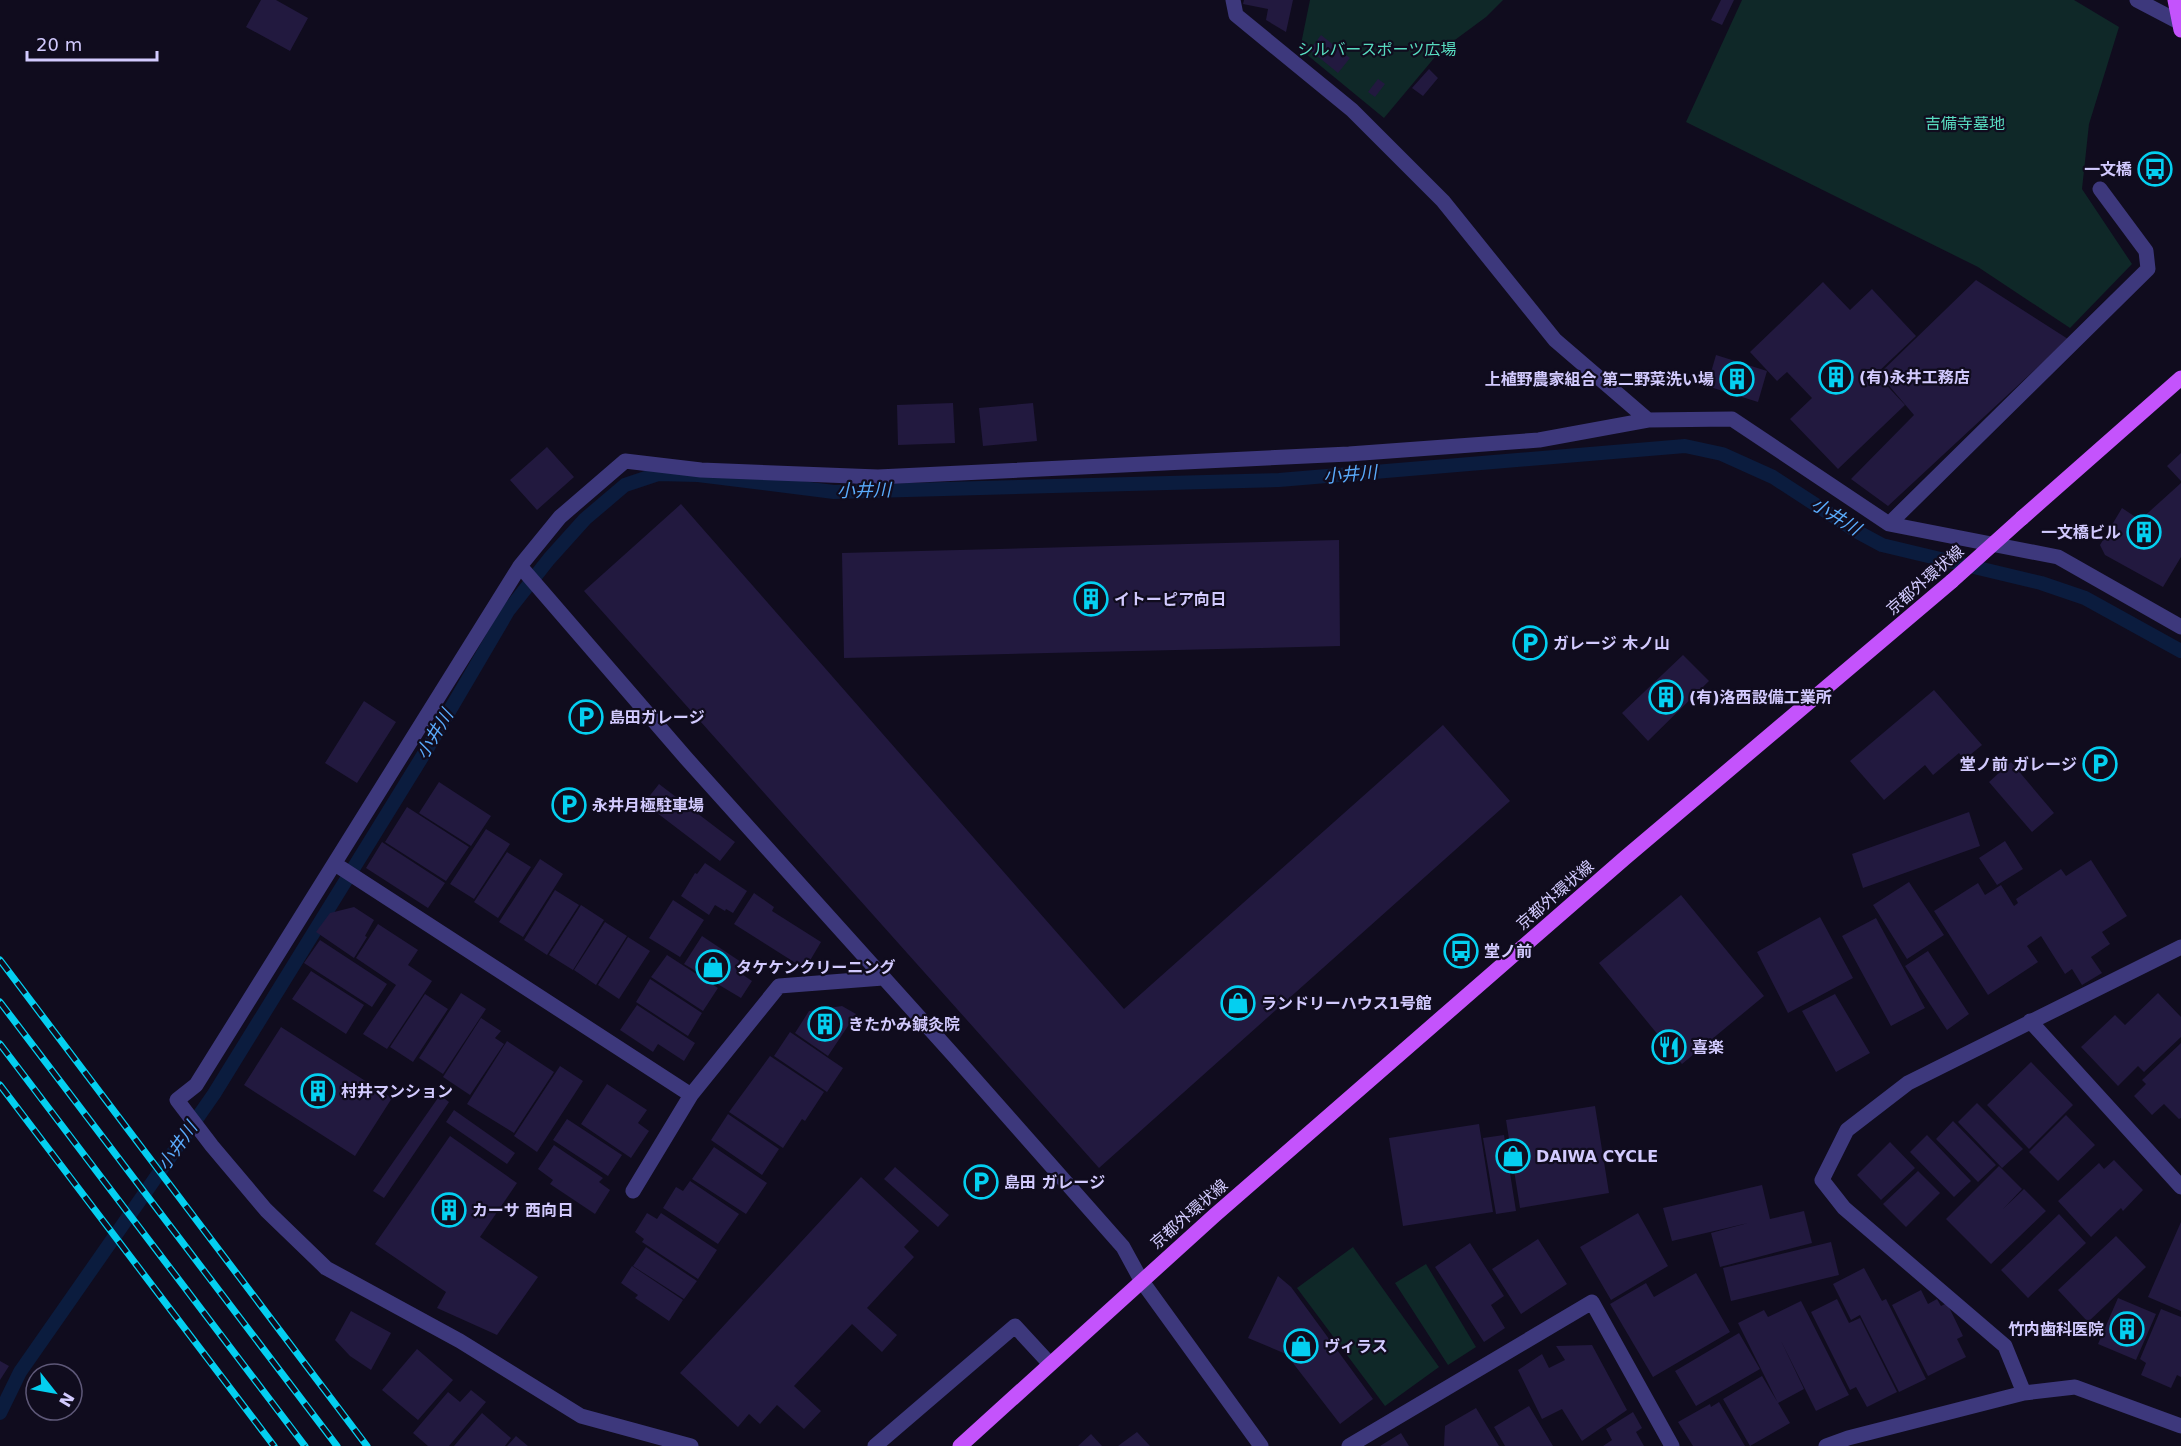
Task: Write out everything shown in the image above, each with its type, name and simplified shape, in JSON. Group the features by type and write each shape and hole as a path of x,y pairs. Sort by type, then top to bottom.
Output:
{"main road":[{"path":"2175,0 2180,26"},
{"name":"京都外環状線","path":"960,1446 1141,1281 1626,857 1952,581 2181,378"}],"street":[{"path":"1233,0 1236,15 1352,110 1443,201 1555,340 1648,420"},
{"path":"2137,0 2180,26"},
{"path":"1889,524 2148,269 2146,251 2100,189"},
{"path":"692,1446 581,1416 460,1341 326,1268 266,1210 177,1101 196,1085 520,566 560,517 625,461 701,470 878,477 1349,454 1527,441 1648,420 1732,419 1889,524 2058,557 2181,627"},
{"path":"520,566 686,758 1123,1247 1141,1281 1261,1446"},
{"path":"335,864 691,1095"},
{"path":"2024,1392 2005,1346 1844,1208 1822,1180 1847,1130 1908,1083 2181,947"},
{"path":"633,1191 691,1095 779,986 883,978"},
{"path":"2030,1021 2181,1187"},
{"path":"1349,1446 1592,1302 1672,1446"},
{"path":"875,1446 1016,1326 1050,1364"},
{"path":"1826,1446 1848,1438 2024,1392 2075,1387 2181,1426"}],"green space":[{"name":"シルバースポーツ広場","path":"1310,0 1503,0 1486,17 1440,51 1384,118 1300,49"},
{"name":"吉備寺墓地","path":"1742,0 2074,0 2119,27 2089,124 2082,189 2132,264 2070,328 1978,267 1686,122"},
{"path":"1353,1247 1439,1367 1385,1406 1297,1288"},
{"path":"1426,1264 1476,1347 1448,1365 1395,1283"}],"building":[{"path":"261,0 276,0 308,18 290,51 246,27"},
{"path":"1244,0 1293,0 1286,32 1266,20 1268,9 1243,4"},
{"path":"1721,0 1734,0 1722,25 1711,20"},
{"path":"1321,35 1350,58 1338,73 1310,50"},
{"path":"1429,69 1438,78 1423,96 1412,88"},
{"path":"1378,79 1385,84 1375,97 1368,92"},
{"path":"1976,280 2068,339 1888,506 1851,479 1914,415 1879,374"},
{"name":"(有)永井工務店","path":"1823,282 1850,310 1872,289 1916,336 1876,374 1905,405 1838,469 1790,419 1812,398 1787,372 1777,381 1750,352"},
{"name":"上植野農家組合 第二野菜洗い場","path":"1716,355 1767,371 1758,402 1707,386"},
{"path":"953,403 955,443 898,445 897,405"},
{"path":"1033,403 1037,441 983,446 979,408"},
{"path":"547,447 574,477 537,510 510,480"},
{"path":"2181,453 2181,481 2167,466"},
{"name":"一文橋ビル","path":"2181,483 2181,557 2163,587 2105,555 2100,545 2122,508 2140,520"},
{"path":"681,504 1124,1009 1443,725 1510,801 1099,1168 584,591"},
{"name":"イトーピア向日","path":"1339,540 1340,646 844,658 842,553"},
{"name":"(有)洛西設備工業所","path":"1683,655 1709,681 1648,741 1622,713"},
{"path":"1934,690 1982,745 1964,760 1959,753 1933,775 1925,765 1884,800 1850,761"},
{"path":"364,701 396,722 357,783 325,763"},
{"path":"2011,762 2054,813 2032,832 1989,782"},
{"path":"439,782 491,816 471,846 419,813"},
{"path":"659,784 735,842 720,861 644,803"},
{"path":"407,807 469,847 446,881 385,842"},
{"path":"1969,812 1980,846 1863,888 1852,854"},
{"path":"486,829 510,844 474,899 450,884"},
{"path":"2005,841 2023,869 1997,885 1979,858"},
{"path":"382,842 445,883 428,908 366,868"},
{"path":"507,852 531,867 498,918 474,902"},
{"path":"540,859 563,874 523,937 499,922"},
{"path":"2091,860 2127,916 2102,932 2110,944 2091,957 2102,973 2082,985 2072,969 2065,974 2041,936 2027,946 2038,962 1988,995 1934,911 1978,883 1985,895 2001,885 2014,906 2018,903 2016,899 2061,869 2066,876"},
{"path":"705,863 747,891 733,913 715,905 709,915 681,896 695,873 697,874"},
{"path":"1909,882 1944,935 1907,959 1873,905"},
{"path":"555,890 579,905 547,955 524,940"},
{"path":"754,893 774,907 772,911 821,942 805,969 734,924"},
{"path":"1681,895 1764,996 1682,1064 1599,963"},
{"path":"673,900 704,920 680,957 649,938"},
{"path":"581,905 604,920 573,970 549,955"},
{"path":"354,907 374,920 354,958 316,932 330,913"},
{"path":"1820,917 1853,978 1788,1013 1757,952"},
{"path":"1876,918 1925,1008 1891,1026 1842,936"},
{"path":"605,922 627,936 596,985 574,970"},
{"path":"378,924 418,950 408,965 432,981 387,1049 363,1034 396,985 356,958"},
{"name":"タケケンクリーニング","path":"702,936 741,962 736,970 752,981 741,998 684,964"},
{"path":"628,937 650,951 619,999 598,985"},
{"path":"320,940 387,984 372,1007 304,963"},
{"path":"1928,951 1969,1014 1947,1030 1905,966"},
{"path":"667,955 718,988 703,1011 651,977"},
{"path":"311,971 364,1005 346,1034 292,999"},
{"path":"650,979 702,1013 688,1036 636,1002"},
{"path":"461,993 486,1009 443,1074 419,1058"},
{"path":"2158,993 2181,1017 2181,1037 2144,1072 2138,1066 2118,1086 2081,1047 2115,1015 2125,1025"},
{"path":"425,994 448,1009 413,1062 390,1047"},
{"path":"1835,994 1870,1053 1836,1072 1802,1011"},
{"path":"637,1005 695,1043 684,1061 658,1044 653,1052 620,1030"},
{"name":"きたかみ鍼灸院","path":"842,1006 856,1014 828,1056 795,1033 809,1011"},
{"path":"481,1018 501,1031 495,1038 504,1044 470,1095 443,1077"},
{"name":"村井マンション","path":"281,1027 392,1098 355,1156 244,1085"},
{"path":"790,1032 843,1068 827,1092 774,1056"},
{"path":"507,1041 554,1072 514,1133 467,1104"},
{"path":"2181,1043 2181,1118 2179,1119 2164,1104 2152,1115 2134,1096 2146,1084 2142,1080"},
{"path":"770,1056 824,1092 805,1121 802,1119 783,1148 729,1112"},
{"path":"2031,1062 2073,1105 2029,1149 1987,1105"},
{"path":"560,1066 583,1081 537,1152 514,1136"},
{"path":"607,1084 647,1110 638,1123 649,1131 631,1158 581,1124"},
{"path":"440,1095 449,1102 384,1198 373,1191"},
{"path":"1977,1103 2023,1149 2002,1168 1958,1122"},
{"path":"1595,1106 1609,1193 1520,1208 1506,1120"},
{"path":"454,1110 515,1153 507,1164 446,1122"},
{"path":"728,1114 779,1149 762,1175 711,1140"},
{"path":"2066,1115 2095,1145 2058,1181 2029,1152"},
{"path":"567,1119 622,1155 608,1176 553,1140"},
{"path":"1953,1121 1996,1165 1978,1182 1936,1139"},
{"path":"1479,1124 1493,1212 1403,1226 1389,1138"},
{"path":"1504,1135 1516,1211 1496,1214 1483,1138"},
{"path":"1927,1135 1971,1181 1954,1197 1910,1152"},
{"name":"カーサ 西向日","path":"450,1136 517,1183 480,1237 538,1277 497,1335 437,1308 446,1292 375,1244"},
{"path":"1890,1142 1915,1168 1881,1200 1857,1175"},
{"path":"554,1145 603,1178 599,1182 610,1190 595,1214 550,1184 553,1180 538,1169"},
{"path":"714,1147 767,1183 746,1214 692,1179"},
{"path":"2114,1160 2143,1190 2123,1211 2121,1208 2091,1237 2058,1201 2099,1163 2104,1169"},
{"path":"1999,1166 2022,1189 2003,1209 2024,1189 2046,1211 1991,1264 1946,1219"},
{"path":"895,1167 949,1215 938,1227 884,1179"},
{"path":"1918,1171 1940,1193 1906,1227 1883,1204"},
{"path":"861,1177 919,1231 904,1247 914,1257 867,1308 897,1335 882,1352 852,1324 794,1386 821,1411 804,1429 777,1405 760,1424 749,1414 738,1427 680,1373"},
{"path":"690,1181 739,1214 718,1244 663,1208 676,1187 683,1191"},
{"path":"1762,1185 1770,1219 1804,1211 1812,1243 1720,1267 1711,1233 1748,1223 1672,1241 1663,1208"},
{"path":"647,1213 657,1219 661,1213 717,1250 698,1279 642,1242 644,1239 635,1232"},
{"path":"1638,1213 1668,1266 1611,1300 1580,1247"},
{"path":"2059,1214 2086,1243 2028,1298 2001,1270"},
{"path":"2181,1222 2181,1311 2148,1297"},
{"path":"2116,1236 2146,1267 2088,1322 2058,1290"},
{"path":"1538,1239 1567,1284 1521,1314 1492,1269"},
{"path":"1831,1242 1839,1275 1731,1301 1723,1268"},
{"path":"1470,1243 1504,1296 1491,1305 1505,1328 1484,1342 1435,1267"},
{"path":"646,1247 697,1281 684,1299 633,1266"},
{"path":"632,1266 683,1300 669,1321 635,1298 638,1295 621,1283"},
{"path":"1864,1268 1882,1301 1886,1299 1926,1379 1899,1392 1860,1315 1851,1320 1833,1284"},
{"path":"1696,1273 1730,1332 1653,1377 1610,1304 1646,1283 1654,1297"},
{"name":"ヴィラス","path":"1278,1276 1291,1287 1373,1399 1340,1424 1286,1354 1248,1338"},
{"path":"1921,1290 1928,1304 1937,1299 1941,1306 1947,1303 1963,1336 1957,1339 1966,1357 1928,1376 1892,1305"},
{"name":"竹内歯科医院","path":"2118,1298 2156,1314 2136,1360 2098,1344"},
{"path":"1837,1299 1849,1323 1860,1318 1897,1392 1867,1407 1856,1387 1850,1390 1811,1312"},
{"path":"1801,1301 1849,1395 1816,1411 1781,1341 1804,1389 1778,1403 1738,1323 1764,1310 1768,1317"},
{"path":"2161,1309 2181,1317 2181,1377 2177,1375 2171,1388 2141,1375 2146,1363 2140,1359"},
{"path":"351,1311 391,1333 371,1370 350,1356 335,1340"},
{"path":"1739,1333 1760,1369 1696,1406 1675,1371"},
{"path":"1592,1345 1627,1410 1582,1441 1562,1409 1542,1419 1518,1370 1542,1354 1549,1368 1565,1360 1556,1346"},
{"path":"417,1349 453,1380 418,1420 382,1390"},
{"path":"0,1361 9,1366 0,1380"},
{"path":"1762,1376 1790,1423 1750,1446 1723,1399"},
{"path":"471,1390 486,1402 449,1446 428,1446 413,1433 448,1392 460,1402"},
{"path":"1719,1402 1745,1446 1693,1446 1678,1422 1710,1404 1711,1407"},
{"path":"1529,1406 1553,1446 1505,1446 1494,1427"},
{"path":"1476,1408 1499,1446 1444,1446 1445,1426"},
{"path":"1633,1412 1642,1428 1636,1432 1644,1446 1603,1446 1612,1440 1606,1429"},
{"path":"482,1413 511,1438 505,1446 454,1446"},
{"path":"1137,1432 1150,1446 1118,1446"},
{"path":"1401,1433 1409,1446 1380,1446"},
{"path":"1091,1434 1102,1446 1078,1446"},
{"path":"516,1436 528,1446 507,1446"}],"waterway":[{"name":"小井川","path":"0,1413 20,1372 214,1094 427,749 508,611 549,559 585,519 625,485 658,474 698,475 834,492 1279,480 1685,446 1722,454 1773,477 1856,531 1882,545 2041,583 2085,598 2181,651"}],"railway":[{"path":"0,960 367,1446"},
{"path":"0,1002 337,1446"},
{"path":"0,1044 305,1446"},
{"path":"0,1085 274,1446"}],"place":[{"name":"一文橋","path":"2155,169"},
{"name":"(有)永井工務店","path":"1836,377"},
{"name":"上植野農家組合 第二野菜洗い場","path":"1737,379"},
{"name":"一文橋ビル","path":"2144,532"},
{"name":"イトーピア向日","path":"1091,599"},
{"name":"ガレージ 木ノ山","path":"1530,643"},
{"name":"(有)洛西設備工業所","path":"1666,697"},
{"name":"島田ガレージ","path":"586,717"},
{"name":"堂ノ前 ガレージ","path":"2100,764"},
{"name":"永井月極駐車場","path":"569,805"},
{"name":"堂ノ前","path":"1461,951"},
{"name":"タケケンクリーニング","path":"713,967"},
{"name":"ランドリーハウス1号館","path":"1238,1003"},
{"name":"きたかみ鍼灸院","path":"825,1024"},
{"name":"喜楽","path":"1669,1047"},
{"name":"村井マンション","path":"318,1091"},
{"name":"DAIWA CYCLE","path":"1513,1156"},
{"name":"島田 ガレージ","path":"981,1182"},
{"name":"カーサ 西向日","path":"449,1210"},
{"name":"竹内歯科医院","path":"2127,1329"},
{"name":"ヴィラス","path":"1301,1346"}]}
